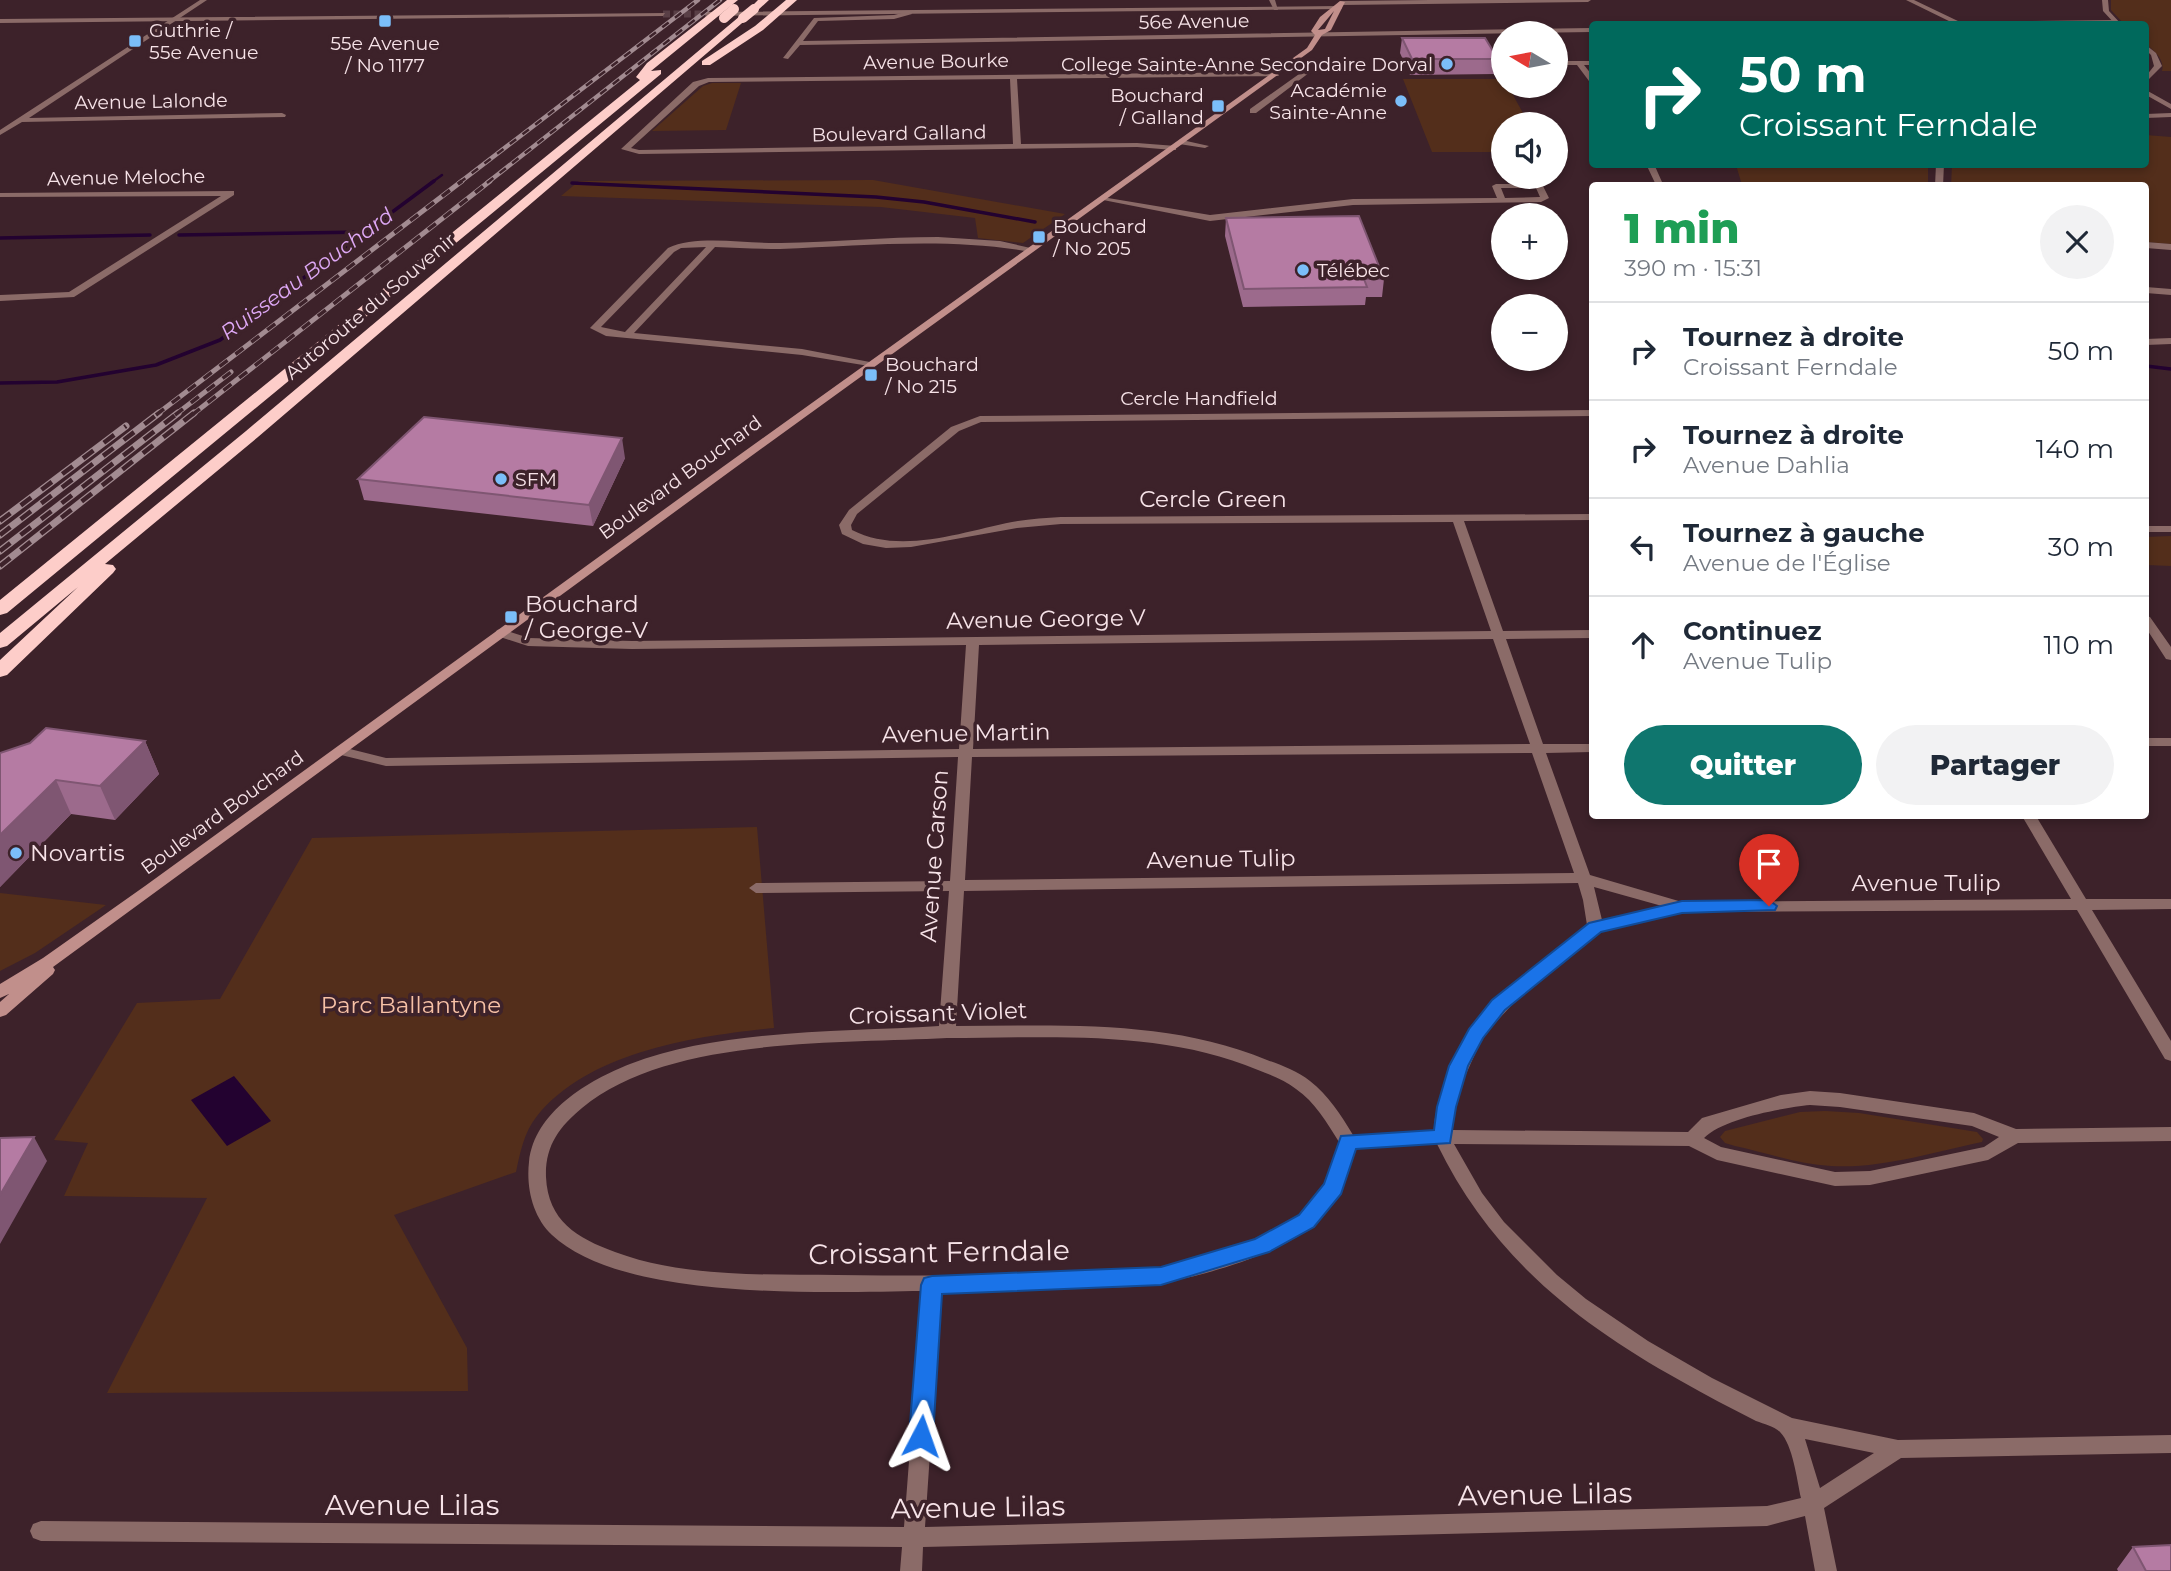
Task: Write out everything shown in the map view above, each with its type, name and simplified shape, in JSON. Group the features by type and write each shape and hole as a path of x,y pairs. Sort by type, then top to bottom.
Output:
{"highway":[{"path":"716,15 746,0"},
{"name":"Autoroute du Souvenir","path":"0,642 168,504 764,0"},
{"path":"638,107 696,71 778,13 792,0"},
{"name":"Autoroute du Souvenir","path":"0,609 611,110 652,65 716,15"},
{"path":"0,594 152,486"},
{"path":"0,671 85,592 168,504"}],"main road":[{"path":"1319,34 1314,31 1317,25 1340,5"},
{"name":"Boulevard Bouchard","path":"0,992 76,943 1279,72 1310,49 1319,34"},
{"name":"Boulevard Bouchard","path":"0,1011 19,998 76,943"}],"street":[{"path":"0,133 204,0"},
{"path":"716,15 1588,0"},
{"path":"1909,0 1953,21"},
{"path":"2105,0 2106,11 2115,21"},
{"path":"778,13 910,13 1274,4"},
{"path":"786,58 812,21 825,18 894,17 910,13"},
{"path":"0,21 663,14"},
{"name":"56e Avenue","path":"797,43 1589,30"},
{"path":"2149,50 2157,59 2157,69 2149,77"},
{"path":"1253,111 1318,63"},
{"path":"1568,63 1589,63"},
{"path":"1579,63 1589,75"},
{"name":"Avenue Bourke","path":"626,151 628,144 696,84 705,81 1304,73"},
{"path":"1013,76 1017,146"},
{"path":"2149,94 2171,107"},
{"name":"Avenue Lalonde","path":"20,120 282,115"},
{"path":"2149,116 2171,115"},
{"path":"1182,142 1205,146"},
{"name":"Boulevard Galland","path":"626,151 1148,145 1173,148"},
{"path":"1102,200 1210,218 1353,202 1541,200 1545,198 1539,186 1504,184 1496,186 1502,200"},
{"name":"Avenue Meloche","path":"0,195 231,193 71,295 0,298"},
{"path":"872,365 802,352 600,332 595,328 672,248 684,245 711,247 954,240 992,242 1031,249"},
{"path":"2149,245 2171,247"},
{"path":"627,335 711,247"},
{"path":"2149,290 2171,292"},
{"path":"2149,342 2171,341"},
{"name":"Cercle Handfield","path":"845,525 853,512 955,429 980,419 1589,413"},
{"name":"Cercle Green","path":"845,525 846,532 851,537 870,542 898,543 947,539 1039,522 1589,517"},
{"path":"1457,519 1581,878 1591,900 1595,927 1498,1005 1476,1034 1459,1066 1447,1107 1443,1137 1463,1177 1486,1212 1517,1248 1574,1301 1634,1344 1788,1426 1898,1448 2171,1444"},
{"path":"2149,529 2171,529"},
{"path":"2149,627 2171,656"},
{"name":"Avenue George V","path":"501,633 528,642 632,645 1589,634"},
{"name":"Avenue Carson","path":"947,1032 973,641"},
{"path":"2149,742 2171,742"},
{"name":"Avenue Martin","path":"342,751 380,762 966,753 1589,748"},
{"path":"2031,819 2171,1055"},
{"name":"Avenue Tulip","path":"756,888 1581,878 1682,907"},
{"name":"Avenue Tulip","path":"1595,927 1682,907 2171,904"},
{"name":"Croissant Violet","path":"537,1160 549,1129 573,1101 599,1083 646,1065 692,1051 760,1043 947,1032 1089,1033 1211,1047 1259,1062 1301,1083 1325,1107 1348,1142"},
{"path":"1692,1139 1709,1123 1781,1102 1810,1098 1974,1120 2015,1136 2171,1134"},
{"path":"1348,1142 1443,1137 1692,1139 1717,1153 1835,1179 1870,1178 1977,1156 1988,1153 2015,1136"},
{"name":"Croissant Ferndale","path":"537,1160 537,1198 555,1227 581,1245 629,1264 681,1276 733,1281 932,1285 1161,1276 1261,1246 1307,1221 1333,1188 1348,1142"},
{"path":"911,1571 932,1285"},
{"path":"1788,1426 1802,1459 1826,1571"},
{"name":"Avenue Lilas","path":"41,1531 914,1537 1767,1517 1811,1505 1898,1448"}],"green space":[{"path":"2111,0 2171,0 2171,71 2162,71 2160,59 2149,47 2149,21 2121,21 2111,10"},
{"path":"1403,79 1491,79 1491,98 1515,98 1522,112 1491,112 1491,152 1432,152"},
{"path":"712,83 741,83 726,130 652,131 703,86"},
{"path":"2149,135 2171,137 2171,244 2149,242 2149,182 1951,182 1952,168 2149,168"},
{"path":"1737,168 1928,168 1928,182 1741,182"},
{"path":"873,180 1065,214 1023,243 978,238 975,218 881,207 561,196 579,181"},
{"path":"2171,536 2171,566 2149,565 2149,537"},
{"name":"Parc Ballantyne","path":"757,827 774,1028 679,1042 615,1062 585,1076 559,1094 537,1116 526,1136 516,1172 394,1215 467,1348 468,1391 107,1393 207,1198 64,1196 88,1143 54,1140 137,1003 220,999 312,838"},
{"path":"0,893 106,905 35,953 0,971"},
{"path":"1800,1112 1859,1113 1977,1132 1983,1139 1982,1142 1907,1159 1869,1165 1831,1166 1795,1161 1725,1143 1720,1137 1725,1131"}],"shaded area":[{"path":"234,1076 271,1121 227,1146 191,1100"}],"building":[{"path":"1402,38 1485,38 1491,48 1491,59 1412,59"},
{"name":"Télébec","path":"1359,216 1384,279 1364,279 1367,287 1244,289 1226,218"},
{"name":"SFM","path":"424,417 622,438 589,505 358,479"},
{"path":"46,728 145,741 100,786 56,780 0,835 0,753 30,743"},
{"path":"34,1137 0,1195 0,1138"},
{"path":"2171,1545 2171,1571 2146,1571 2133,1547"}],"waterway":[{"name":"Ruisseau Bouchard","path":"431,183 442,175"},
{"name":"Ruisseau Bouchard","path":"0,383 57,382 156,365 220,340 434,181"},
{"name":"Ruisseau Bouchard","path":"572,183 876,197 924,202 1035,222"},
{"path":"179,235 365,232"},
{"path":"0,238 150,235"},
{"name":"Ruisseau Bouchard","path":"2149,366 2171,369"}],"tunnel":[{"path":"663,14 707,14"}],"railway":[{"path":"459,183 698,0"},
{"path":"487,183 720,0"},
{"path":"156,415 462,181"},
{"path":"192,415 490,181"},
{"path":"175,415 231,372"},
{"path":"0,535 159,413"},
{"path":"0,551 178,413"},
{"path":"0,566 194,413"},
{"path":"0,521 126,426"}],"place":[{"name":"55e Avenue / No 1177","path":"385,21"},
{"name":"Guthrie / 55e Avenue","path":"135,41"},
{"name":"College Sainte-Anne Secondaire Dorval","path":"1447,64"},
{"name":"Académie Sainte-Anne","path":"1401,101"},
{"name":"Bouchard / Galland","path":"1218,106"},
{"name":"Bouchard / No 205","path":"1039,237"},
{"name":"Télébec","path":"1303,270"},
{"name":"Bouchard / No 215","path":"871,375"},
{"name":"SFM","path":"501,479"},
{"name":"Bouchard / George-V","path":"511,617"},
{"name":"Novartis","path":"16,853"}],"route":[{"path":"921,1436 932,1285 1161,1276 1261,1246 1307,1221 1333,1188 1348,1142 1443,1137 1447,1107 1459,1066 1476,1034 1498,1005 1595,927 1682,907 1769,906"}]}
